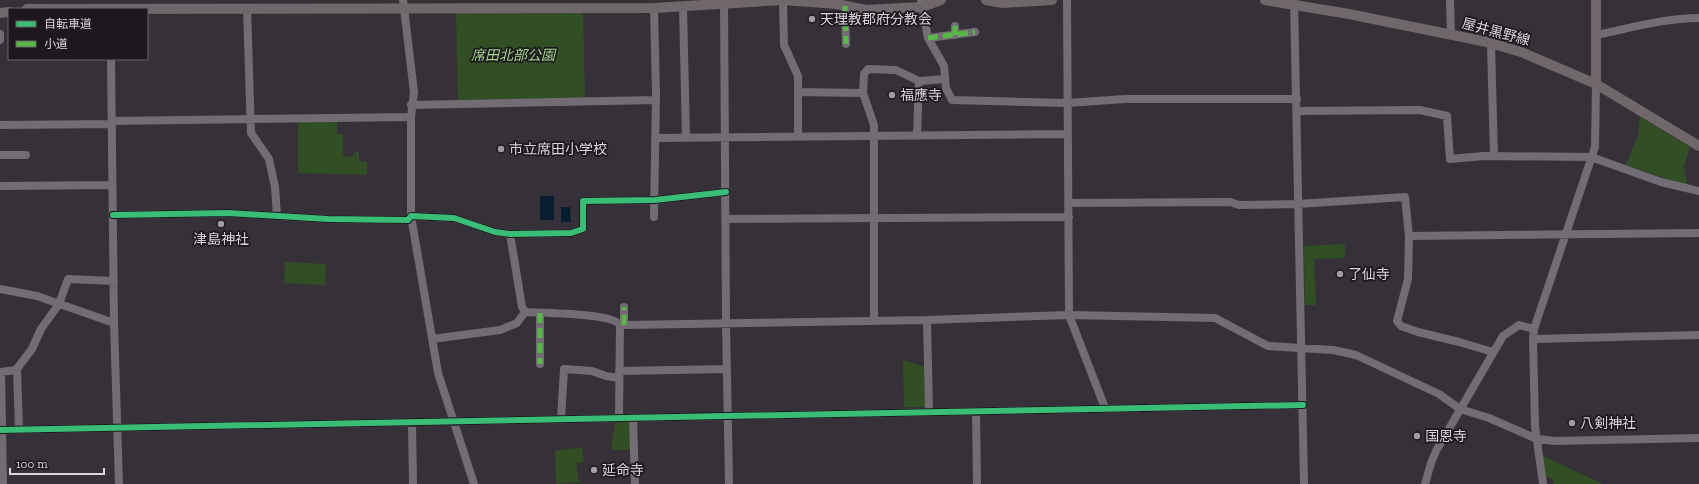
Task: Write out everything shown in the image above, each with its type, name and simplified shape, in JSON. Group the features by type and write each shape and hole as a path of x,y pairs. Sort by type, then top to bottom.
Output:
{"main road":[{"path":"54,8 190,4 247,8 404,4 593,4 654,8 683,7 724,2 783,0 845,6 866,10 893,5 941,0"},
{"path":"986,0 1003,3 1052,0"},
{"name":"屋井黒野線","path":"1265,0 1294,2 1492,44 1528,55 1596,84 1699,146"},
{"path":"1596,0 1596,84"}],"street":[{"path":"783,0 784,45 798,76 798,136"},
{"path":"1067,0 1069,315 1105,408"},
{"path":"1450,0 1451,35"},
{"path":"724,2 724,137 726,192 726,323 729,484"},
{"path":"1294,2 1304,484"},
{"path":"922,3 928,38 944,66 946,88 952,100 1067,103 1125,99 1297,99"},
{"path":"404,4 414,92 410,117 411,216 438,373 474,484"},
{"path":"845,6 846,44"},
{"path":"683,7 686,138"},
{"path":"247,8 251,133 269,159 275,187 277,216"},
{"path":"654,8 656,79 654,217"},
{"path":"1597,35 1664,21 1699,18"},
{"path":"928,38 955,31 975,32"},
{"path":"0,34 0,40"},
{"path":"1492,44 1494,156"},
{"path":"111,60 114,323 119,484"},
{"path":"874,320 874,125 863,93 864,74 868,69 896,70 919,81 944,79"},
{"path":"917,135 919,81"},
{"path":"1543,484 1535,426 1534,329 1558,257 1567,235 1590,157 1595,147 1596,84"},
{"path":"799,92 863,93"},
{"path":"411,105 655,100"},
{"path":"1297,111 1432,111 1447,116 1450,159 1494,156 1590,157 1661,182 1699,191"},
{"path":"0,126 410,117"},
{"path":"655,138 1068,134"},
{"path":"0,155 26,154"},
{"path":"0,186 112,185"},
{"path":"113,215 228,213 328,220 408,220 411,216 454,218 495,232 510,234 571,233 583,229 583,201 655,200 726,192"},
{"path":"1068,203 1230,202 1239,205 1298,204 1405,198 1409,236 1408,279 1397,321 1401,326 1493,352"},
{"path":"726,219 1068,217"},
{"path":"1409,236 1699,233"},
{"path":"510,234 522,307 525,312"},
{"path":"19,429 17,369 32,349 41,329 59,304 68,279 114,281"},
{"path":"0,289 37,296 114,323"},
{"path":"618,418 619,374 624,307"},
{"path":"432,339 500,330 516,323 525,312"},
{"path":"525,312 605,317 622,325 927,320 1069,315 1215,318 1268,346 1333,350 1359,356 1439,394 1460,409 1489,418 1537,439 1555,441 1699,438"},
{"path":"540,313 540,364"},
{"path":"927,320 928,411"},
{"path":"1425,484 1436,452 1503,336 1513,328 1524,325 1534,329"},
{"path":"1533,338 1699,335"},
{"path":"3,484 1,372 17,369"},
{"path":"561,419 564,369 592,371 606,376 619,374 727,369"},
{"path":"1,430 387,422 412,423 928,411 1303,405"},
{"path":"976,411 977,484"},
{"path":"633,418 635,484"},
{"path":"412,423 413,484"}],"green space":[{"name":"席田北部公園","path":"456,11 583,11 585,98 458,100"},
{"path":"1640,117 1690,147 1684,167 1688,186 1626,165 1638,135"},
{"path":"298,122 338,122 337,134 343,134 343,156 352,157 355,151 359,152 359,161 367,162 367,175 298,173"},
{"path":"1345,244 1345,258 1314,259 1316,305 1305,305 1304,246"},
{"path":"285,262 326,264 325,285 284,283"},
{"path":"903,360 925,367 926,407 904,407"},
{"path":"615,422 628,422 631,425 631,450 611,450"},
{"path":"582,447 584,462 576,463 579,482 556,484 555,451"},
{"path":"1541,455 1603,484 1554,484 1552,478 1545,476"}],"water":[{"path":"540,196 554,196 554,220 540,220"},
{"path":"561,207 570,207 571,222 561,222"}],"marked path":[{"path":"845,6 846,44"},
{"path":"955,26 955,35"},
{"path":"928,38 975,32"},
{"path":"624,307 624,325"},
{"path":"540,313 540,364"}],"cycle path":[{"path":"113,215 228,213 328,219 408,220 411,216 454,218 495,232 510,234 571,233 583,229 583,201 655,200 726,192"},
{"path":"0,430 1303,405"}],"place":[{"name":"天理教郡府分教会","path":"812,19"},
{"name":"福應寺","path":"892,95"},
{"name":"市立席田小学校","path":"501,149"},
{"name":"津島神社","path":"221,224"},
{"name":"了仙寺","path":"1340,274"},
{"name":"八剣神社","path":"1572,423"},
{"name":"国恩寺","path":"1417,436"},
{"name":"延命寺","path":"594,470"}]}
